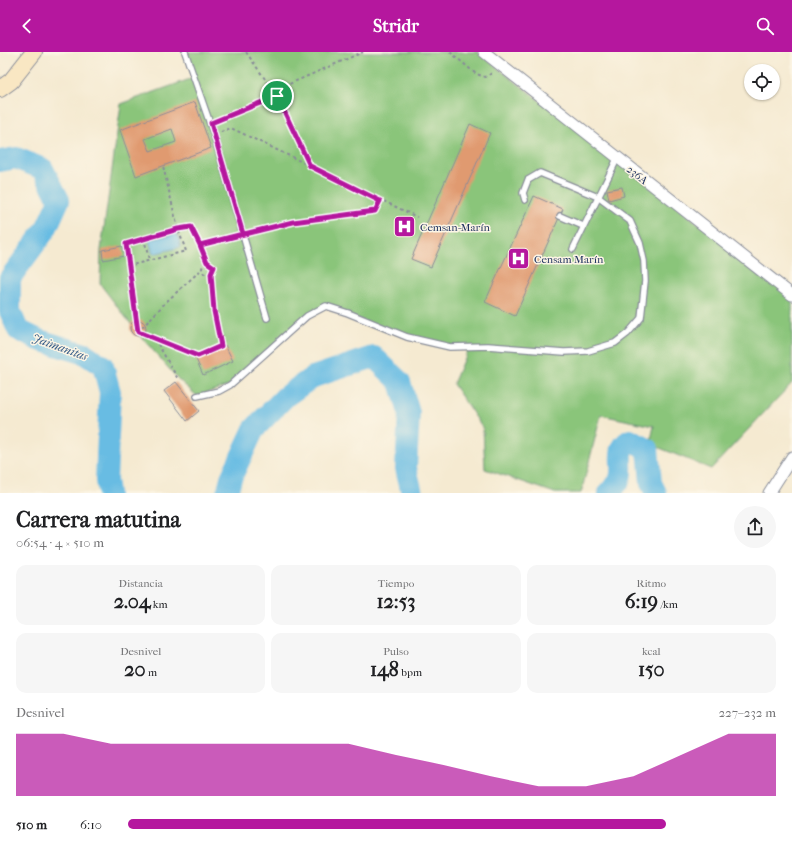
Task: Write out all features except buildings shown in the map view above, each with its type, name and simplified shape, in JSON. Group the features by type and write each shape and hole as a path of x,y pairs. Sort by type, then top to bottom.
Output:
{"street":[{"path":"0,89 11,81 34,52"},
{"name":"236A","path":"484,52 617,159 792,296"},
{"path":"769,493 792,457"}],"lane":[{"path":"185,52 211,123 267,318"},
{"path":"573,249 617,159"},
{"path":"197,396 218,391 230,385 308,316 326,306 348,313 407,337 450,346 488,346 564,352 588,351 615,343 628,333 641,318 645,281 644,261 640,242 630,221 598,197 540,173 528,180 523,193 525,200"},
{"path":"560,216 583,226"}],"path":[{"path":"246,52 277,96 310,166"},
{"path":"273,91 363,52"},
{"path":"450,52 476,74 483,77 486,77 500,65"},
{"path":"211,123 277,96"},
{"path":"214,135 231,128 417,218"},
{"path":"128,266 186,251 178,229 163,166"},
{"path":"200,245 293,222 375,211 380,201"},
{"path":"191,227 207,262 214,267 211,274 214,311 221,346 198,356 138,332 126,244 178,229 191,227"},
{"path":"144,238 150,260"},
{"path":"138,332 166,302 202,270 202,266 207,262"},
{"path":"202,270 205,274 211,274"},
{"path":"155,339 178,379"}],"green space":[{"name":"Cemsan-Marín","path":"185,52 477,52 792,296 792,383 711,469 650,444 654,426 601,415 581,493 555,493 485,469 483,428 453,384 469,346 432,343 414,339 326,306 307,316 230,385 197,396 178,379 137,332 100,284 101,250 121,104 193,78"}],"water":[{"path":"177,233 181,247 153,254 149,240"}],"waterway":[{"name":"Jaimanitas","path":"0,161 16,158 43,169 59,200 46,229 10,278 10,311 18,330 39,340 85,354 103,366 110,392 106,480 108,493"},
{"name":"Jaimanitas","path":"227,493 231,478 254,429 286,396 313,377 374,357 400,382 409,413 406,468 412,493"},
{"name":"Jaimanitas","path":"609,493 617,484 621,476 622,449 630,440 648,449 651,483 656,493"}],"place":[{"name":"Cemsan-Marín","path":"404,227"},
{"name":"Censam Marín","path":"518,259"}],"route":[{"path":"277,96 211,123 243,234 200,245 191,227 178,229 126,244 138,332 198,356 221,346 214,311 211,274 214,267 207,262 200,245 293,222 308,222 375,211 380,201 310,166 277,96"}]}
